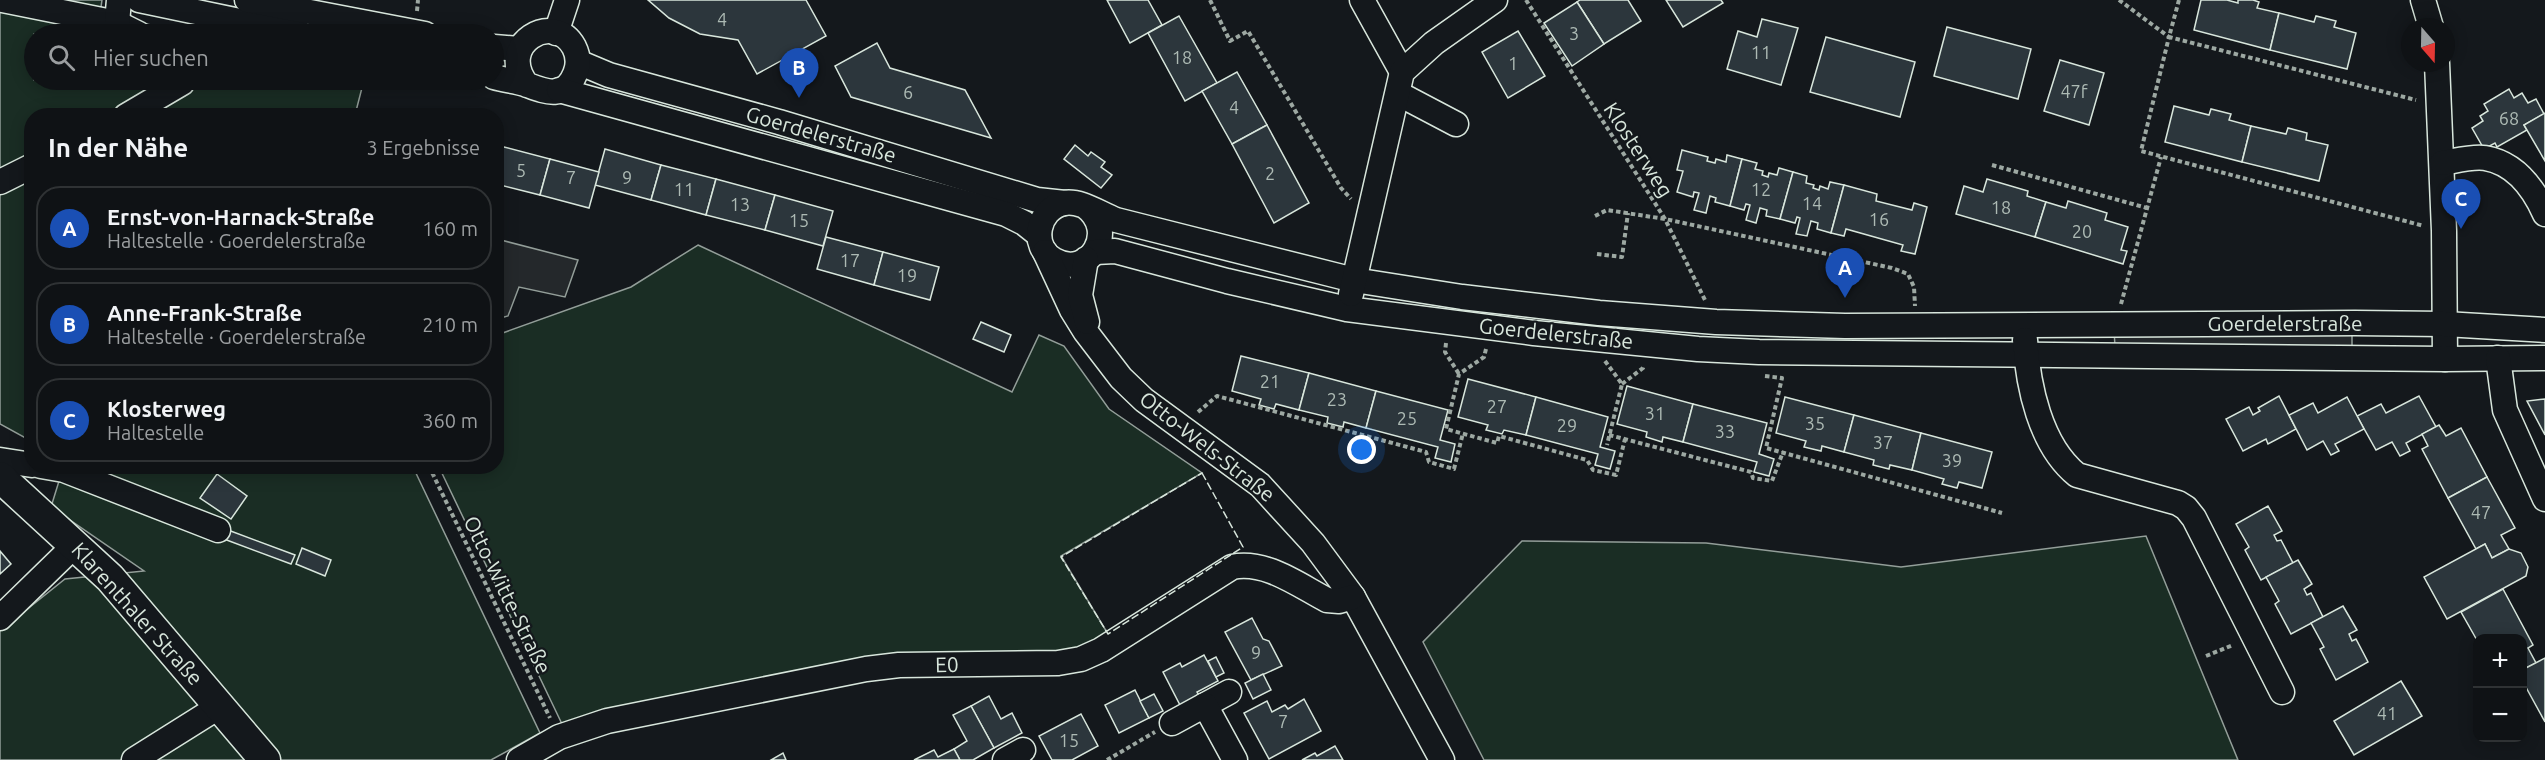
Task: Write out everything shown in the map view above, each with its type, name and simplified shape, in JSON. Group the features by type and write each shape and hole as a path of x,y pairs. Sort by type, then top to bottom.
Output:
{"main road":[{"name":"Klarenthaler Straße","path":"0,477 110,578 265,760"}],"street":[{"path":"2,0 118,12 129,24"},
{"path":"138,0 254,24"},
{"path":"247,0 373,24"},
{"path":"556,33 567,0"},
{"path":"1362,0 1401,83 1456,124"},
{"path":"1347,309 1401,83 1434,42 1495,0"},
{"path":"2423,0 2428,18"},
{"path":"526,84 517,68 519,49 531,36 547,31 556,33 572,44 578,62 573,79 559,90"},
{"path":"504,48 519,49"},
{"name":"Goerdelerstraße","path":"578,62 609,75 779,122 1037,200 1075,205 1116,220 1354,280 1462,297 1599,313 1716,322 1845,326 2445,324 2545,330"},
{"path":"2438,72 2444,231 2445,359"},
{"name":"Goerdelerstraße","path":"504,79 526,84 542,92 559,90 1006,214 1024,223 1060,263 1069,264 1090,256 1115,251 1227,281 1347,309 1607,340 1759,352 2545,358"},
{"path":"140,108 170,90"},
{"path":"2442,163 2483,158 2510,165 2536,195 2545,214"},
{"path":"0,182 24,170"},
{"path":"1042,244 1041,224 1046,214 1054,207 1075,205 1096,217 1101,231 1100,238 1090,256"},
{"name":"Otto-Wels-Straße","path":"1042,244 1072,310 1121,378 1144,400 1260,485 1313,543 1353,597 1442,760"},
{"name":"Otto-Wels-Straße","path":"1090,256 1080,295 1089,328 1100,351"},
{"path":"2025,326 2031,389 2043,423 2069,468 2078,475 2178,503 2186,508 2194,518 2282,692"},
{"path":"2498,358 2505,410 2545,499"},
{"path":"0,460 24,464"},
{"path":"74,474 218,530"},
{"path":"0,618 75,545"},
{"name":"E0","path":"519,760 559,737 607,722 866,669 899,665 1058,663 1081,659 1101,650 1232,567 1246,564 1260,566 1327,600 1339,601 1353,597"},
{"path":"1172,723 1229,692"},
{"path":"1205,705 1235,760"},
{"path":"134,760 220,706"}],"path":[{"path":"1210,0 1230,41 1248,31 1341,188 1369,216"},
{"name":"Klosterweg","path":"1526,0 1665,219 1716,322"},
{"path":"2119,0 2169,37 2440,106"},
{"path":"2179,0 2141,151 2444,231"},
{"path":"2116,326 2146,207 2162,157"},
{"path":"1992,165 2146,207"},
{"path":"1595,216 1607,210 1665,219 1892,268 1908,274 1914,287 1916,325"},
{"path":"1597,254 1622,257 1628,213"},
{"path":"1449,322 1445,352 1459,374"},
{"path":"1489,327 1484,357 1459,374 1446,429 1497,442 1499,436 1587,460 1593,470 1616,475 1625,439"},
{"path":"1607,340 1605,363 1622,384 1607,445"},
{"path":"1759,352 1758,375 1782,378 1766,448 2002,513"},
{"path":"1184,428 1203,406 1217,396 1426,452 1429,462 1454,469 1462,434"},
{"path":"1610,435 1751,472 1753,477 1772,481 1783,452"},
{"name":"Otto-Witte-Straße","path":"433,474 559,737"},
{"path":"2206,657 2253,636"},
{"path":"1107,760 1172,723"}],"green space":[{"path":"0,0 102,0 100,14 146,24 24,24 24,90 361,90 357,108 24,108 24,437 0,424"},
{"path":"698,245 1012,392 1039,335 1064,346 1109,409 1202,473 1061,556 1108,634 1076,652 879,658 562,724 442,474 504,474 504,332 631,287"},
{"path":"80,474 416,474 540,733 491,760 0,760 0,631 65,579 144,571 51,507 59,481"},
{"path":"2146,536 2238,760 1484,760 1423,642 1522,541 1706,543 1901,567"}],"shaded area":[{"path":"504,241 578,260 565,297 519,287 508,316 504,317"},
{"path":"2352,328 2352,349 2115,347 2114,329"}],"building":[{"path":"648,0 806,0 826,36 757,74 738,40 700,34 669,18"},
{"path":"1107,0 1148,0 1162,25 1130,43"},
{"path":"1580,0 1628,0 1641,21 1604,44 1577,2"},
{"path":"1666,0 1721,0 1723,3 1683,27"},
{"path":"2201,0 2227,0 2238,3 2238,0 2253,0 2259,2 2257,8 2279,13 2270,50 2194,30"},
{"path":"1577,2 1604,44 1572,66 1544,23"},
{"path":"2279,13 2314,22 2316,16 2336,21 2334,27 2356,33 2347,69 2270,50"},
{"path":"1179,16 1217,83 1185,101 1148,33"},
{"path":"1762,19 1798,28 1781,85 1727,69 1738,31 1757,37"},
{"path":"1947,27 2031,49 2018,99 1934,76"},
{"path":"1518,31 1545,76 1508,98 1482,52"},
{"path":"1826,37 1915,62 1900,117 1810,92"},
{"path":"877,43 890,68 965,90 991,138 851,97 835,66"},
{"path":"2060,60 2104,73 2089,125 2044,111"},
{"path":"1237,72 1267,125 1232,144 1202,91"},
{"path":"2509,89 2514,98 2522,93 2528,103 2536,99 2544,114 2524,125 2527,130 2497,147 2495,143 2484,149 2472,128 2483,121 2480,116 2488,111 2484,104"},
{"path":"2174,106 2209,115 2211,109 2231,114 2229,120 2251,126 2242,162 2165,142"},
{"path":"2545,113 2545,161 2524,125"},
{"path":"1267,125 1309,203 1274,223 1232,144"},
{"path":"2251,126 2286,134 2288,128 2307,133 2306,140 2328,145 2319,181 2242,162"},
{"path":"1075,145 1088,156 1091,152 1105,162 1101,167 1112,175 1101,188 1064,159"},
{"path":"504,147 550,159 540,195 504,186"},
{"path":"605,149 661,165 651,200 595,185"},
{"path":"1682,150 1708,157 1707,161 1715,163 1716,159 1726,162 1727,155 1742,159 1730,206 1715,202 1716,198 1710,196 1706,213 1694,210 1699,193 1694,192 1693,197 1677,192 1683,171 1677,170"},
{"path":"550,159 599,172 589,208 540,195"},
{"path":"1742,159 1757,163 1755,169 1763,171 1762,175 1768,177 1769,173 1777,175 1779,168 1793,172 1780,219 1766,216 1767,210 1760,208 1756,223 1746,220 1750,205 1746,204 1744,210 1730,206"},
{"path":"661,165 716,179 706,215 651,200"},
{"path":"1793,172 1807,176 1806,183 1814,185 1813,188 1819,190 1820,186 1828,189 1830,182 1844,185 1831,233 1817,229 1818,223 1811,221 1807,236 1796,234 1800,218 1797,217 1795,223 1780,219"},
{"path":"716,179 775,195 765,230 706,215"},
{"path":"1987,179 2028,191 2027,196 2046,202 2035,237 1956,214 1964,186 1983,192"},
{"path":"1844,185 1877,194 1876,201 1912,210 1914,203 1927,207 1915,254 1901,251 1903,245 1846,229 1844,236 1831,233"},
{"path":"775,195 833,211 823,246 765,230"},
{"path":"2068,201 2107,213 2105,220 2128,227 2121,250 2127,251 2123,264 2035,237 2046,202 2066,208"},
{"path":"826,237 883,252 874,285 817,269"},
{"path":"883,252 939,267 930,300 874,285"},
{"path":"981,322 1011,335 1004,352 973,339"},
{"path":"1241,356 1309,373 1299,410 1276,404 1274,409 1259,405 1261,399 1232,391"},
{"path":"1309,373 1376,391 1366,428 1344,422 1343,427 1327,423 1328,417 1299,410"},
{"path":"1468,379 1536,397 1526,435 1504,430 1502,434 1486,430 1488,425 1458,417"},
{"path":"1627,386 1693,404 1683,442 1663,437 1662,442 1646,437 1647,432 1617,424"},
{"path":"1376,391 1448,410 1440,440 1455,444 1451,462 1435,458 1438,447 1366,428"},
{"path":"2279,396 2296,429 2268,444 2266,439 2243,451 2226,419 2249,407 2253,415 2260,411 2258,408"},
{"path":"2419,396 2436,427 2406,443 2410,451 2400,456 2392,442 2376,450 2357,416 2381,404 2386,413"},
{"path":"1536,397 1608,417 1600,447 1615,451 1610,469 1595,465 1598,454 1526,435"},
{"path":"1785,397 1854,415 1844,452 1822,446 1821,451 1804,447 1806,441 1776,433"},
{"path":"2347,397 2364,429 2335,444 2339,451 2331,455 2323,441 2307,450 2289,415 2313,403 2318,413"},
{"path":"2545,399 2545,435 2527,401"},
{"path":"1693,404 1767,423 1759,454 1774,459 1769,476 1754,472 1757,462 1683,442"},
{"path":"1854,415 1921,433 1912,470 1890,465 1889,469 1873,465 1874,460 1844,452"},
{"path":"2439,425 2446,436 2461,428 2487,477 2448,498 2422,449 2428,446 2422,434"},
{"path":"1921,433 1992,452 1982,488 1959,482 1957,488 1942,484 1944,479 1912,470"},
{"path":"217,474 247,496 231,519 200,498"},
{"path":"2487,477 2515,528 2501,535 2509,549 2492,558 2485,544 2476,549 2448,498"},
{"path":"2268,506 2282,531 2274,535 2277,541 2281,540 2293,563 2261,580 2245,550 2249,547 2236,524"},
{"path":"228,530 295,555 291,564 224,539"},
{"path":"2485,544 2492,558 2509,549 2521,553 2528,567 2526,576 2447,619 2424,577"},
{"path":"302,548 331,560 325,576 296,564"},
{"path":"0,551 11,564 0,574"},
{"path":"2298,560 2312,584 2304,589 2307,595 2311,593 2323,617 2291,634 2275,604 2279,601 2266,577"},
{"path":"2503,589 2533,645 2528,648 2536,663 2527,668 2527,634 2473,634 2461,612"},
{"path":"2343,606 2357,630 2349,634 2352,641 2356,639 2368,662 2336,680 2320,649 2324,647 2311,623"},
{"path":"1252,618 1263,639 1269,641 1282,666 1251,680 1225,632"},
{"path":"1204,655 1218,681 1197,692 1200,697 1181,707 1163,672 1180,663 1182,667"},
{"path":"1216,657 1224,673 1216,677 1208,661"},
{"path":"2545,658 2545,722 2527,689 2527,667"},
{"path":"1263,674 1271,690 1253,699 1245,683"},
{"path":"2401,681 2422,716 2354,755 2334,721"},
{"path":"1135,690 1149,718 1119,733 1105,705"},
{"path":"1154,694 1163,711 1149,718 1140,701"},
{"path":"989,696 1001,719 1012,713 1022,733 994,748 971,706"},
{"path":"1304,699 1321,731 1269,759 1244,713 1267,701 1272,712 1285,705 1288,709"},
{"path":"971,706 994,748 973,760 960,760 954,749 967,741 953,715"},
{"path":"1081,714 1098,746 1072,760 1052,760 1039,736"},
{"path":"1335,746 1343,760 1302,760 1315,753 1317,756"},
{"path":"954,749 960,760 914,760 934,750 938,757"},
{"path":"783,753 786,760 771,760"}],"fence":[{"path":"1202,473 1243,547 1108,634 1061,557 1202,473"}],"place":[{"name":"Anne-Frank-Straße","path":"799,98"},
{"name":"Klosterweg","path":"2461,229"},
{"name":"Ernst-von-Harnack-Straße","path":"1845,298"}]}
